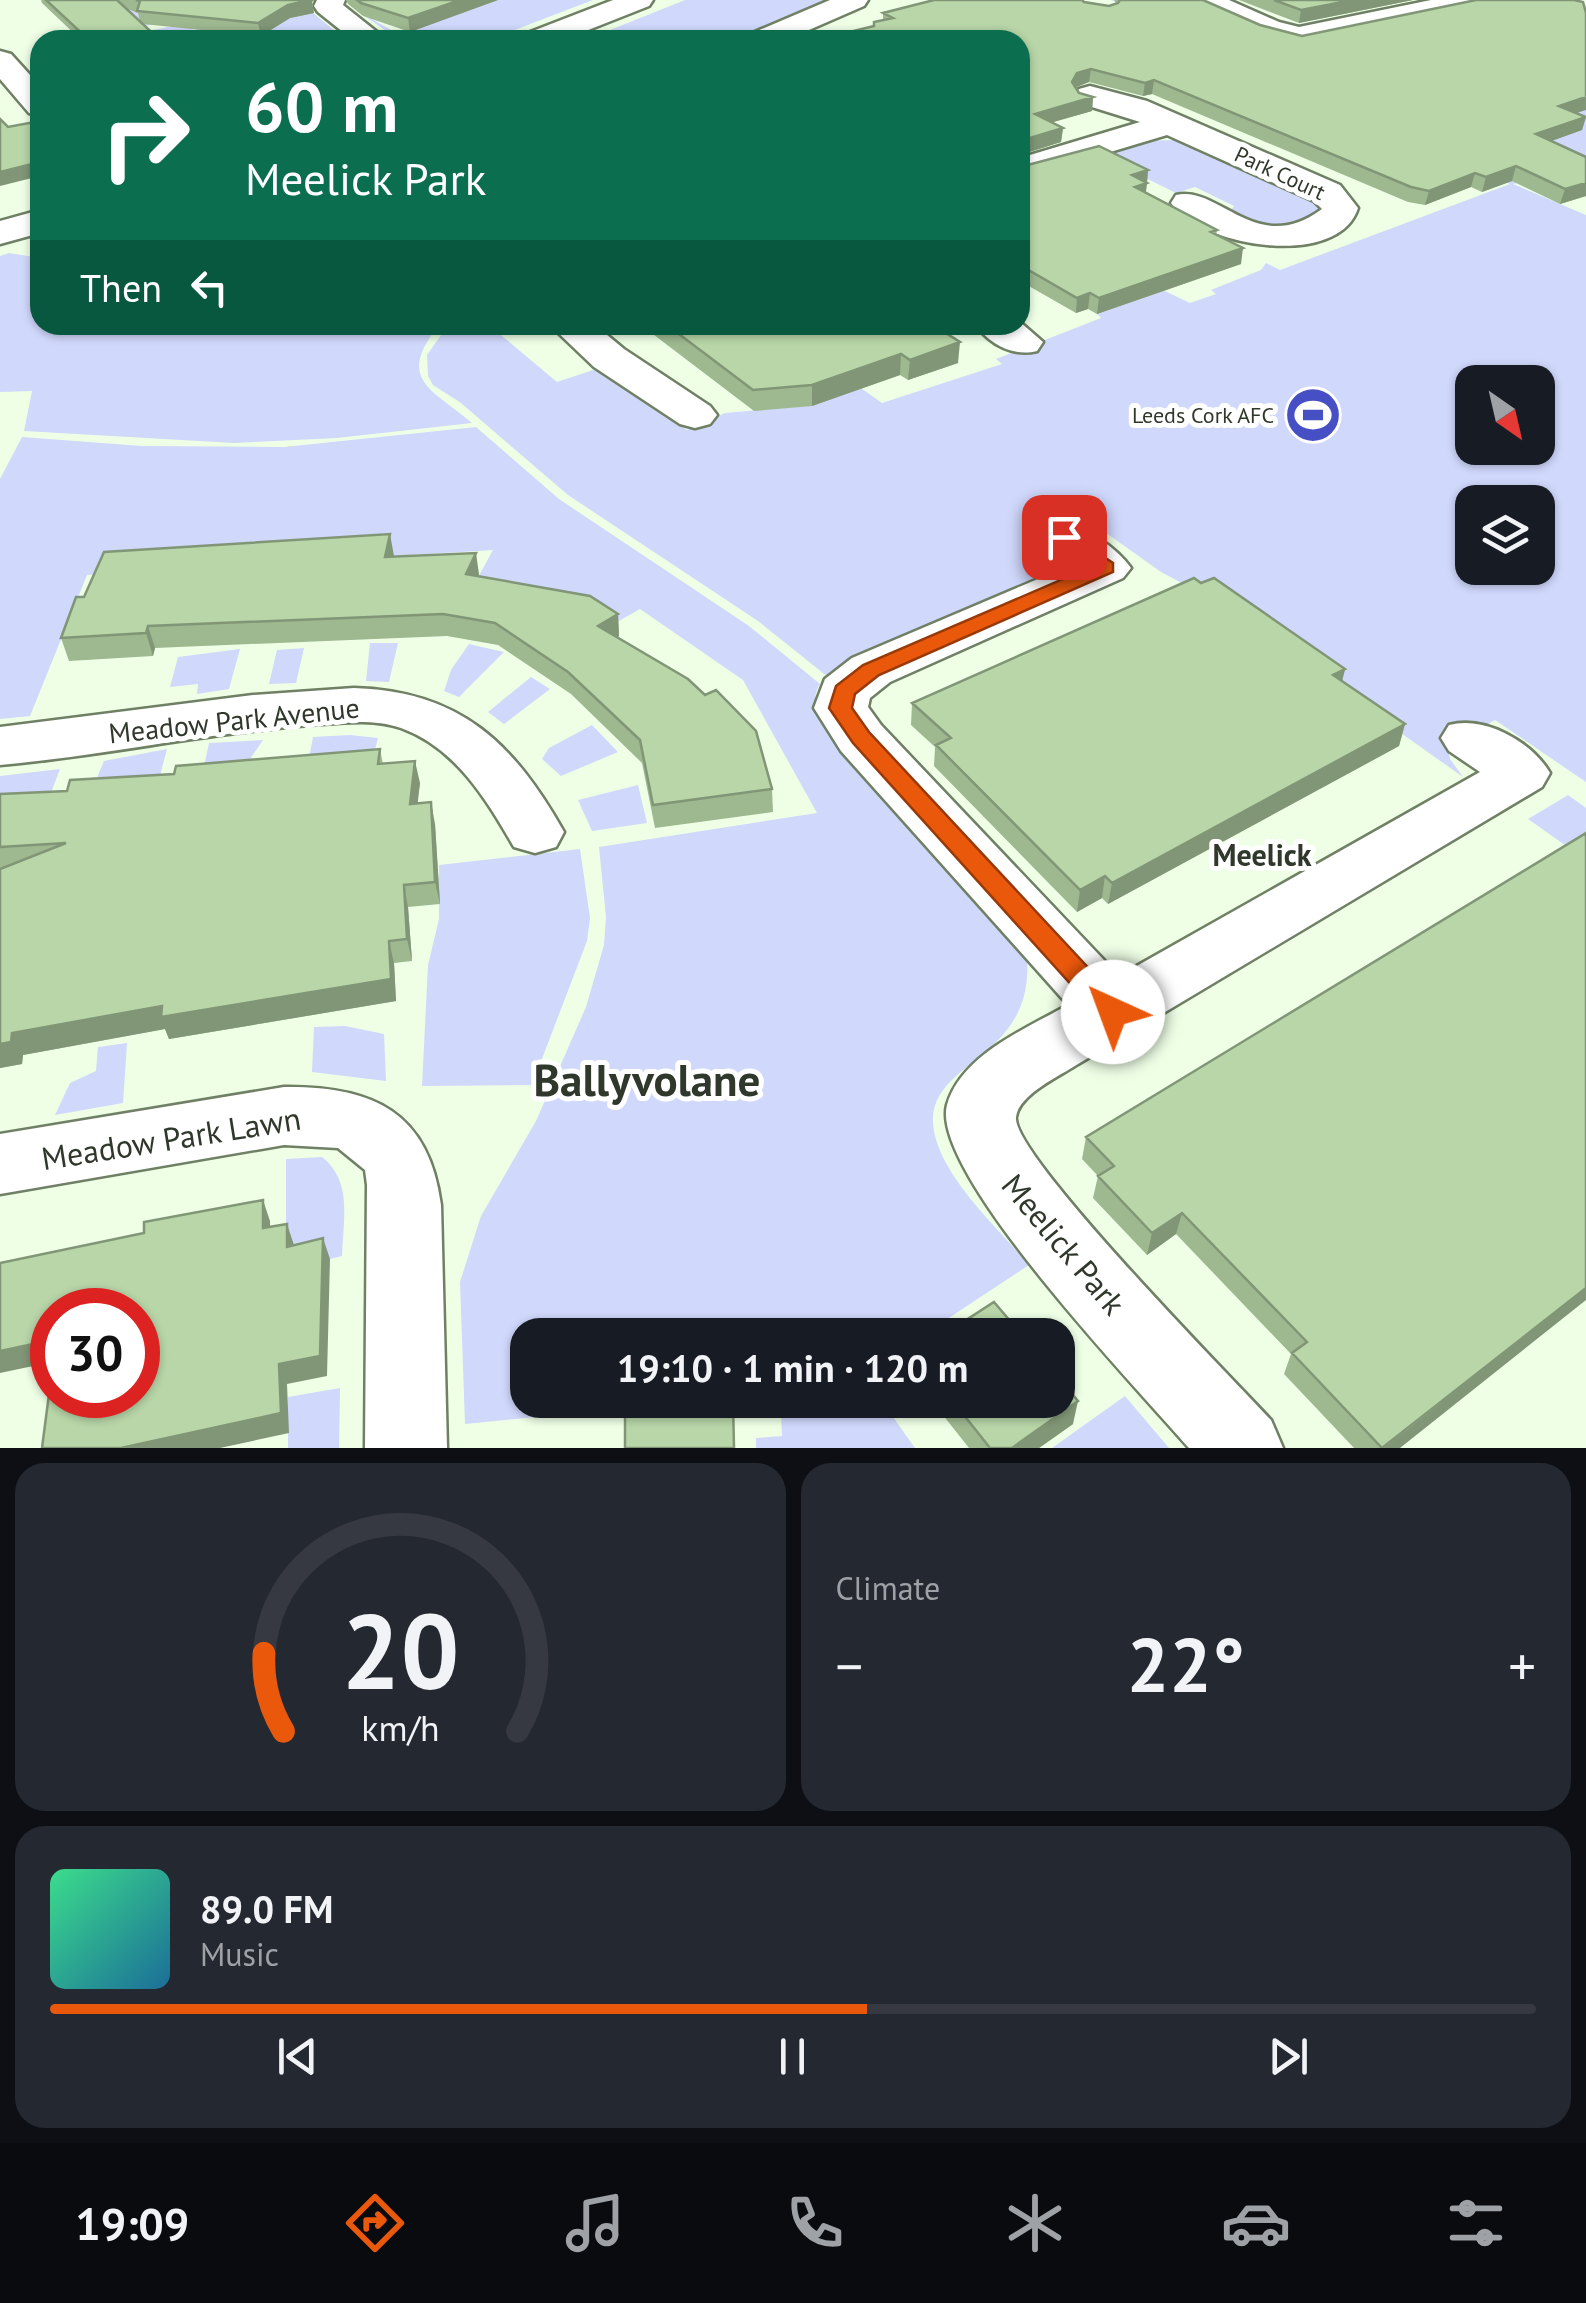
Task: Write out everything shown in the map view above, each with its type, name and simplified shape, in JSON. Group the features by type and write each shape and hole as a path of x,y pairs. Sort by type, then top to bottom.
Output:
{"street":[{"path":"332,0 328,6 332,11 358,30"},
{"path":"562,30 639,0"},
{"path":"784,30 854,0"},
{"path":"1206,0 1269,28 1299,36 1472,0"},
{"path":"0,60 30,94"},
{"name":"Park Court","path":"1090,96 1136,108 1327,193 1340,208 1337,217 1323,226 1274,236 1229,229 1190,203"},
{"path":"1030,166 1169,124"},
{"path":"0,233 30,224"},
{"path":"582,335 609,358 695,415"},
{"path":"1064,537 1106,568 871,670 844,691 840,708 874,752 1113,1012"},
{"name":"Meadow Park Avenue","path":"0,746 204,717 373,706 436,722 467,744 515,794 535,832"},
{"name":"Meelick Park","path":"1242,1448 1029,1208 994,1160 980,1126 982,1104 1000,1081 1522,773 1469,738"},
{"name":"Meadow Park Lawn","path":"0,1164 266,1117 302,1114 364,1126 386,1144 400,1167 405,1206 406,1448"}],"shaded area":[{"path":"112,0 312,12 334,30 196,30 190,24 193,16 141,27"},
{"path":"492,0 593,0 514,30 413,30"},
{"path":"685,0 837,0 764,30 610,30"},
{"path":"1111,0 1163,0 1544,115 1586,72 1586,166 1513,184 1586,215 1586,782 1495,720 1448,747 1450,759 1463,777 1210,598 1161,572 1092,523 1036,548 1046,564 1045,574 1033,585 828,677 758,621 568,495 461,403 433,385 428,376 427,355 441,335 501,335 557,382 596,369 687,430 725,413 805,406 810,352 882,403 1002,364 996,359 1101,318 1097,314 1137,300 1144,281 1190,303 1216,294 1211,290 1261,270 1266,263 1280,270 1510,184"},
{"path":"356,10 391,30 385,30"},
{"path":"183,24 194,30 153,30"},
{"path":"1142,141 1193,144 1310,195 1324,211 1318,217 1268,230 1228,215 1234,206 1195,187 1176,193 1097,154"},
{"path":"9,253 30,256 30,335 432,335 420,359 424,382 472,423 337,438 234,443 24,431 32,391 0,392 0,256"},
{"path":"476,427 559,499 749,626 820,684 816,706 834,742 1027,959 1025,991 1014,1019 1001,1037 945,1088 933,1118 936,1138 954,1177 1029,1265 949,1318 510,1318 510,1418 525,1418 465,1424 460,1282 481,1216 536,1121 586,1007 604,945 606,917 599,847 817,813 743,680 640,609 610,626 476,581 493,550 87,575 30,716 0,719 0,479 22,437 142,446 284,447"},
{"path":"370,643 398,643 389,682 366,681"},
{"path":"469,644 504,652 459,697 444,691 451,670"},
{"path":"304,648 296,683 269,684 277,650"},
{"path":"240,649 229,689 197,694 198,684 170,687 178,657"},
{"path":"531,677 550,689 504,724 488,712"},
{"path":"592,725 618,752 561,776 542,759 549,748"},
{"path":"313,737 378,738 370,768 306,774"},
{"path":"263,740 242,771 201,780 209,743"},
{"path":"167,749 156,791 89,797 104,761"},
{"path":"60,769 46,806 0,810 0,776"},
{"path":"638,785 647,823 592,831 578,800"},
{"path":"1568,795 1586,808 1586,841 1572,850 1528,819"},
{"path":"580,849 590,918 587,941 532,1085 422,1086 428,965 439,919 439,865"},
{"path":"345,1026 384,1034 386,1081 312,1072 314,1027"},
{"path":"127,1043 123,1103 55,1115 70,1083 96,1071 98,1047"},
{"path":"322,1157 332,1167 342,1190 342,1256 294,1268 286,1246 286,1159"},
{"path":"340,1388 339,1448 288,1448 288,1397"},
{"path":"1125,1396 1169,1448 1052,1448"},
{"path":"781,1418 894,1418 915,1448 756,1448 756,1438 782,1436"}],"building":[{"path":"46,0 117,0 149,30 78,30"},
{"path":"136,0 311,0 288,5 258,23 137,11 140,1"},
{"path":"357,0 460,0 408,18"},
{"path":"934,0 1082,0 1109,6 1120,0 1203,0 1260,25 1302,36 1476,0 1583,2 1586,97 1559,106 1586,117 1536,134 1586,157 1586,183 1565,189 1516,166 1486,177 1475,173 1429,191 1411,187 1154,80 1145,83 1091,69 1077,73 1072,82 1079,93 1093,97 1035,114 1063,128 1030,138 1030,30 858,30 893,18 883,13"},
{"path":"1274,0 1353,0 1301,10"},
{"path":"0,119 8,127 30,123 30,164 0,172"},
{"path":"1099,146 1148,170 1132,175 1147,183 1135,187 1243,248 1099,298 1090,293 1077,298 1030,271 1030,164"},
{"path":"680,335 949,335 960,342 910,360 901,354 812,385 753,390"},
{"path":"390,534 385,557 476,553 466,574 590,596 618,614 598,626 688,679 705,695 716,690 756,731 772,789 653,805 640,740 568,672 495,623 443,614 148,626 146,633 61,638 76,597 84,597 104,552"},
{"path":"1194,578 1201,583 1214,578 1345,669 1333,675 1405,724 1112,883 1105,876 1080,890 936,745 951,738 912,703"},
{"path":"380,749 378,764 415,761 410,804 431,802 435,882 404,885 407,939 389,941 391,979 161,1017 162,1006 12,1033 11,1042 0,1044 0,869 66,843 0,847 0,794 67,791 70,780 174,774 176,766"},
{"path":"1586,833 1586,1288 1382,1448 1292,1353 1307,1342 1182,1213 1152,1233 1098,1176 1114,1166 1086,1137"},
{"path":"263,1200 263,1228 287,1224 287,1247 323,1238 320,1356 279,1364 281,1413 121,1448 42,1448 46,1418 160,1418 160,1288 30,1288 30,1345 0,1351 0,1263 144,1233 144,1222"},
{"path":"994,1302 1008,1318 969,1318"},
{"path":"625,1418 733,1418 734,1448 625,1448"},
{"path":"966,1418 1054,1418 1012,1448 990,1448"}],"place":[{"name":"Leeds Cork AFC","path":"1313,415"}],"district":[{"name":"Meelick","path":"1262,854"},
{"name":"Ballyvolane","path":"647,1079"}],"route":[{"path":"1064,537 1106,568 871,670 844,691 840,708 861,738 1113,1012"}]}
